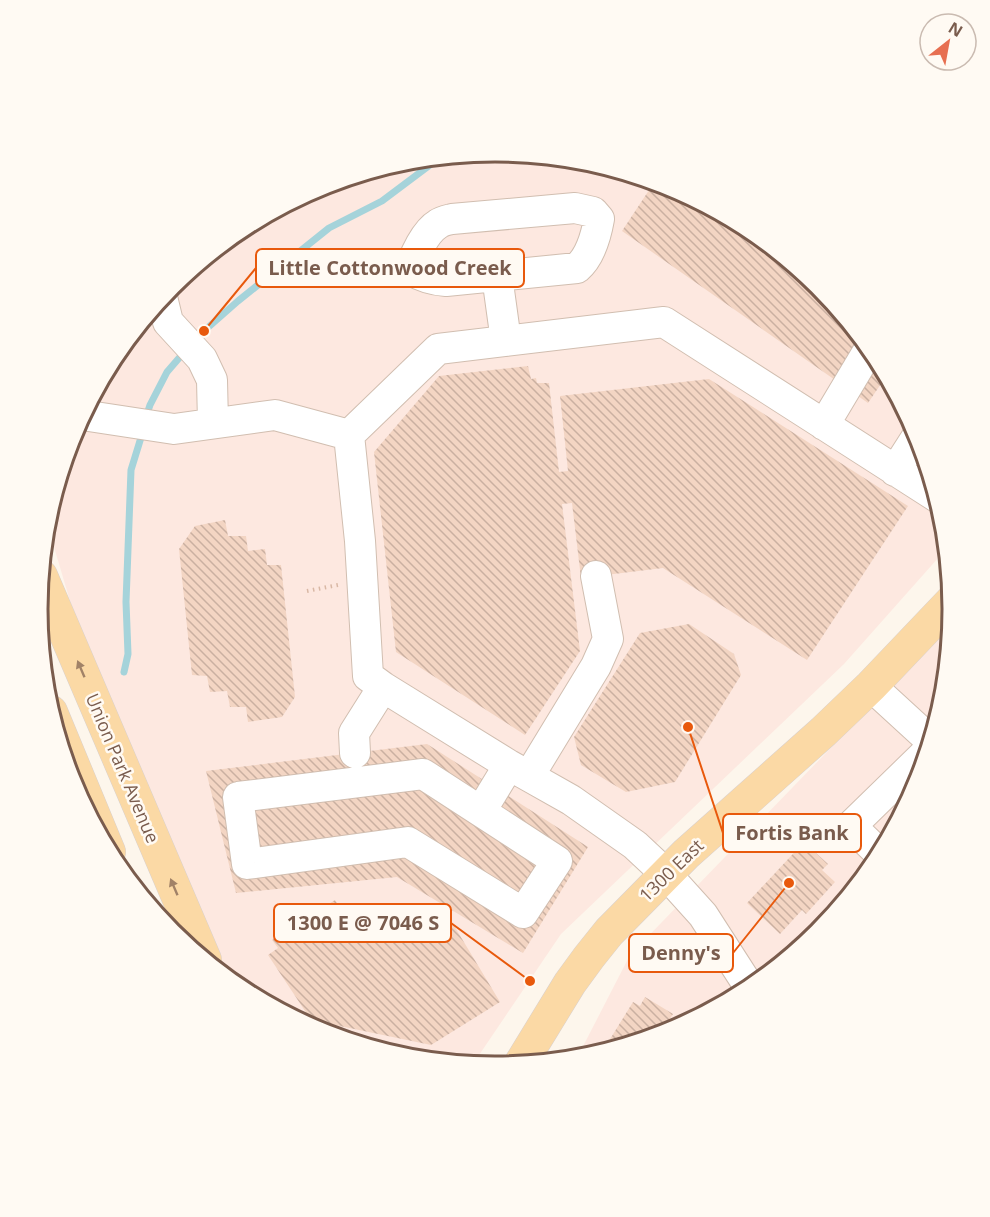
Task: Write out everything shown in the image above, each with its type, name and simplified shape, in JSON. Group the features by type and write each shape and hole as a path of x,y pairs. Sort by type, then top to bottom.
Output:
{"main road":[{"name":"Union Park Avenue","path":"49,594 198,943"},
{"name":"1300 East","path":"527,1055 559,1001 609,932 721,822 871,686 942,611"}],"street":[{"path":"575,208 593,212 598,219 596,234 584,262 577,268 497,276 446,282 420,275 411,270 413,260 426,237 437,224 452,219 575,208"},
{"path":"497,276 506,341"},
{"path":"165,309 202,358 212,380 213,423"},
{"path":"349,435 438,349 664,322 926,490"},
{"path":"824,425 865,357"},
{"path":"91,417 174,429 275,415 349,435"},
{"path":"349,435 360,541 368,676 519,771 571,800 635,845 666,874 703,915 744,979"},
{"path":"895,471 911,446"},
{"path":"481,811 519,771 596,666 608,639 596,576"},
{"path":"871,686 924,734"},
{"path":"355,753 354,733 383,687"},
{"path":"423,774 481,811 557,861 523,913 408,842 247,864 238,797 423,774"},
{"path":"873,847 851,826 902,792"}],"path":[{"path":"307,591 363,581"}],"shaded area":[{"path":"466,162 524,162 553,165 639,185 718,221 790,272 850,336 867,360 896,411 908,437 927,493 939,557 844,664 561,934 479,1055 408,1047 351,1032 271,996 211,953 70,601 53,544 63,493 82,437 94,411 123,360 159,314 200,272 223,254 272,221 297,208 351,185 379,177 437,165"},
{"path":"941,634 938,667 927,724 908,780 867,857 850,881 811,925 767,963 718,996 639,1032 583,1047 630,955"}],"building":[{"path":"650,189 718,221 767,254 811,292 850,336 881,384 868,403 622,231"},
{"path":"528,366 531,379 536,378 537,383 549,383 559,472 568,471 560,396 709,379 908,506 807,660 663,568 581,578 572,503 562,504 580,651 525,735 396,652 374,452 439,376"},
{"path":"225,520 228,536 246,536 248,551 265,549 267,565 281,565 295,697 282,717 248,722 246,707 230,707 227,691 210,692 207,676 192,675 179,549 195,526"},
{"path":"689,624 734,654 741,675 675,782 626,792 581,765 574,737 640,633"},
{"path":"427,744 588,847 523,953 397,877 236,893 206,771"},
{"path":"804,842 828,864 822,870 835,882 806,914 802,910 780,934 747,903"},
{"path":"335,900 342,911 351,905 369,930 412,941 438,924 442,932 453,924 500,1002 431,1045 333,1024 307,1013 268,955 278,948 272,940"},
{"path":"645,997 673,1014 666,1021 609,1040 633,1002 640,1006"}],"waterway":[{"path":"196,340 238,301 329,228 382,201 428,167"},
{"path":"146,417 167,372 186,350"},
{"path":"124,672 128,654 126,602 131,470 143,431"}],"place":[{"name":"Little Cottonwood Creek","path":"204,331"},
{"name":"Fortis Bank","path":"688,727"},
{"name":"Denny's","path":"789,883"},
{"name":"1300 E @ 7046 S","path":"530,981"}]}
